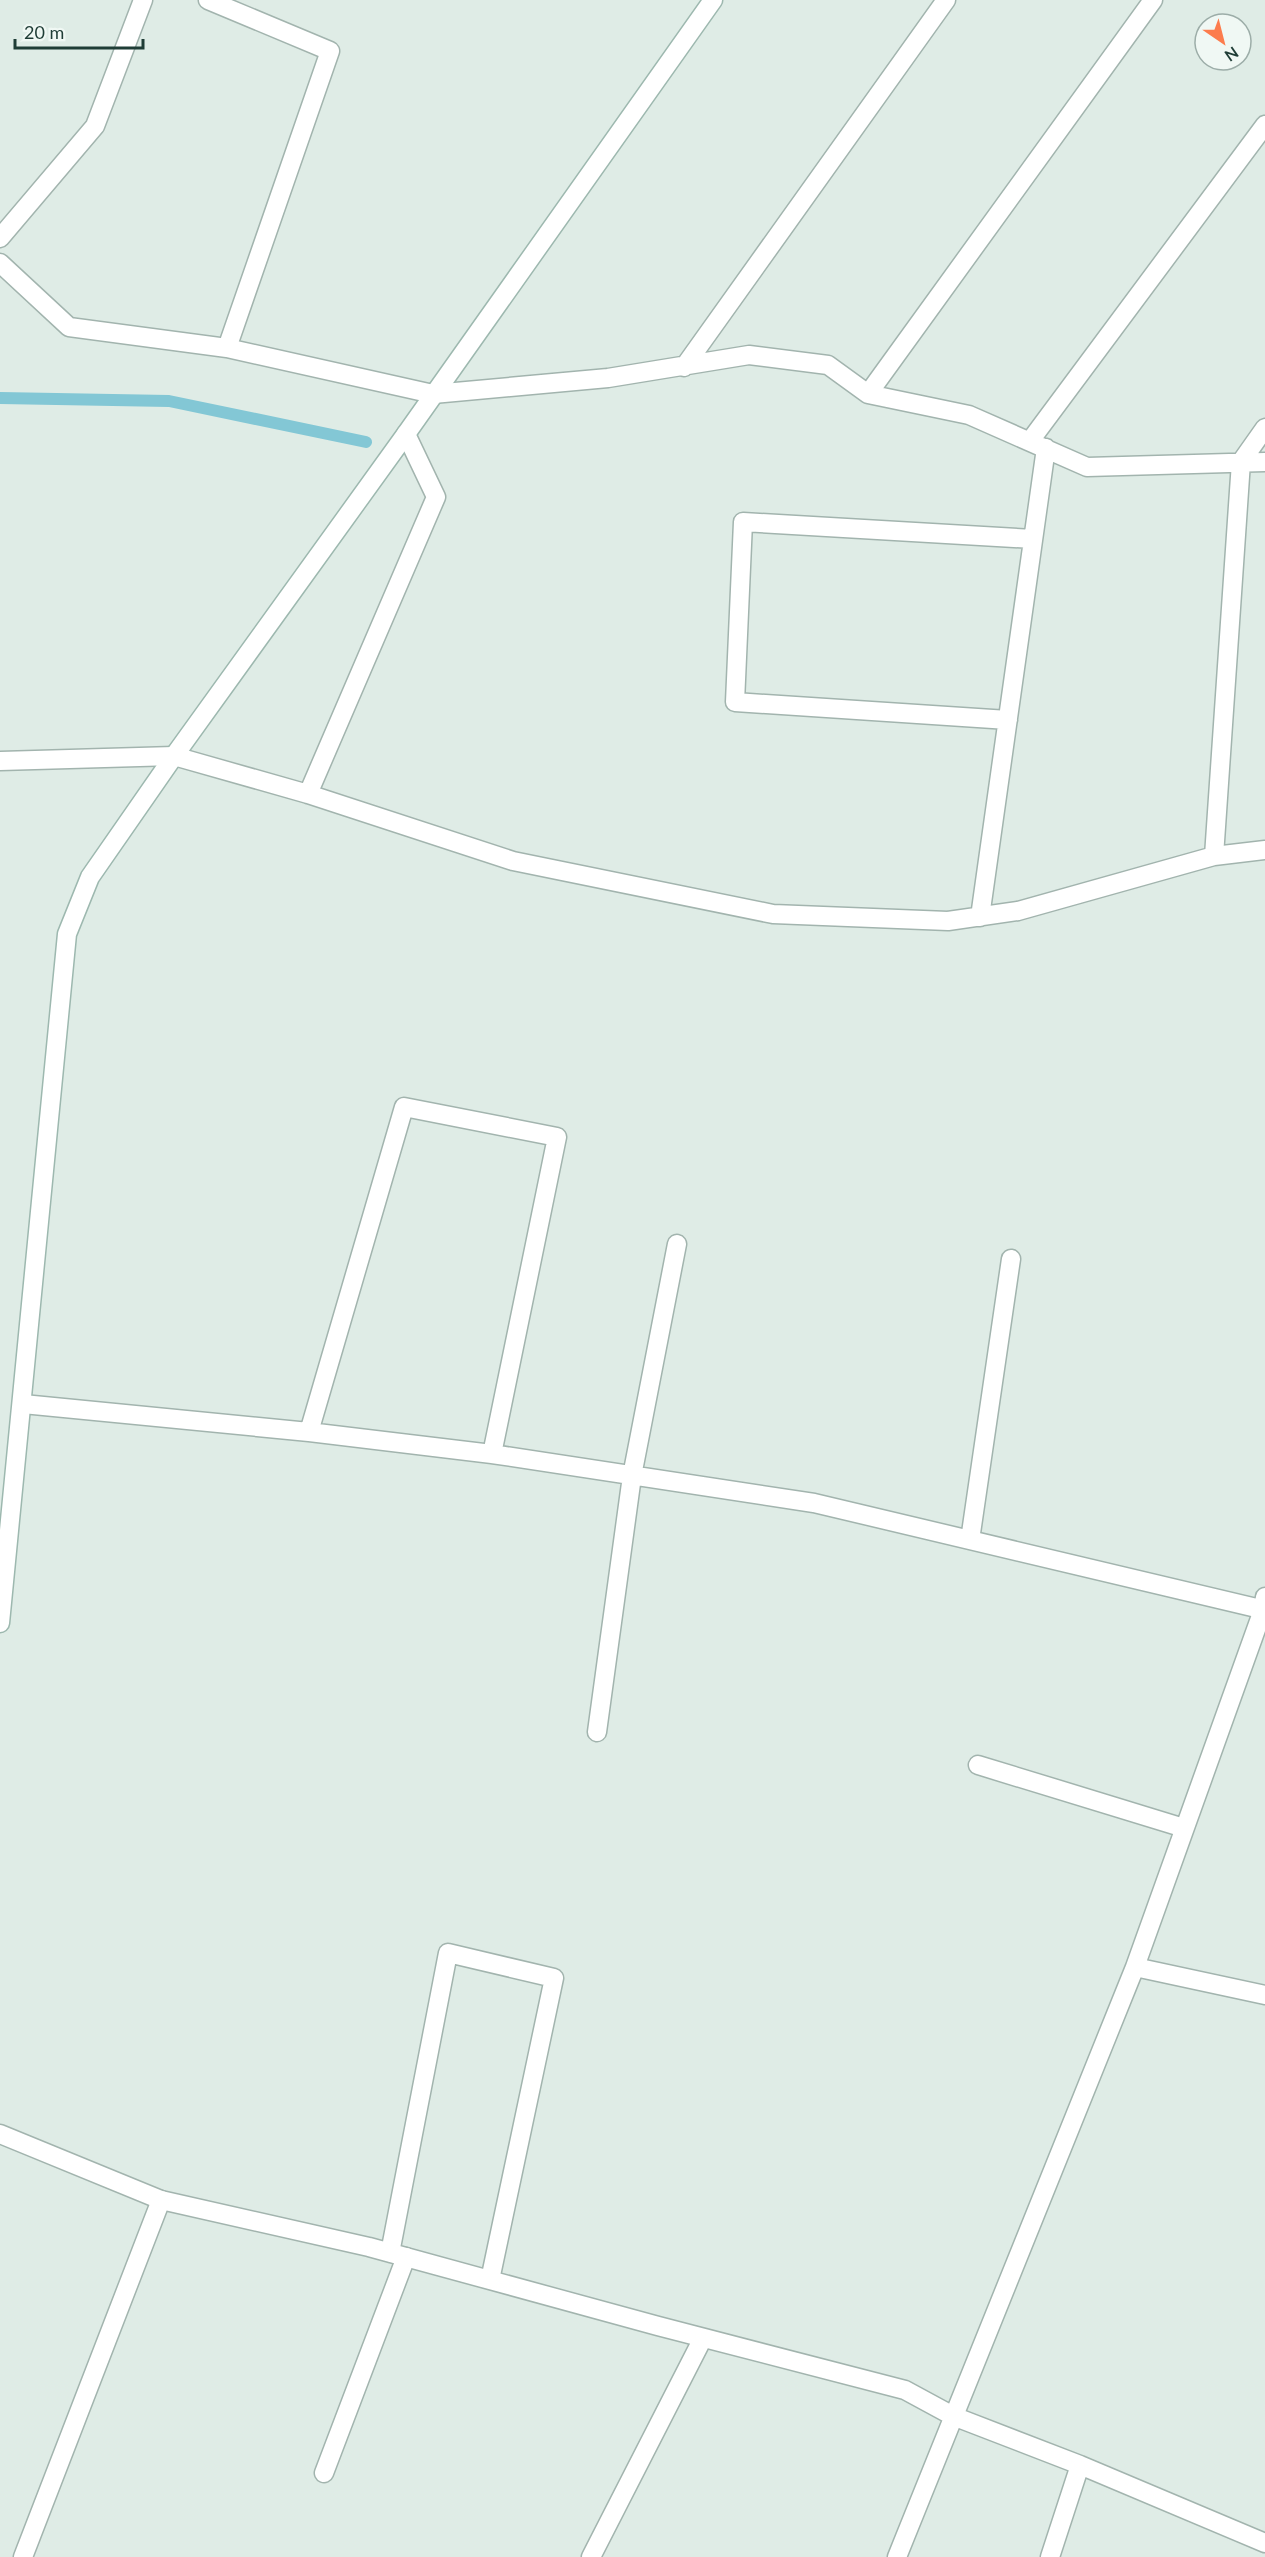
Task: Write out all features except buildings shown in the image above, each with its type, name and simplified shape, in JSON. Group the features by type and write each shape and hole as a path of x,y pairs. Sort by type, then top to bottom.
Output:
{"street":[{"path":"0,238 95,126 143,0"},
{"path":"208,0 330,51 227,348"},
{"path":"0,1623 67,934 90,877 713,0"},
{"path":"684,367 946,0"},
{"path":"868,394 1153,0"},
{"path":"980,917 1033,538 1038,444 1265,125"},
{"path":"0,263 69,327 227,348 433,394 558,384 684,367 749,355 828,365 868,394 969,415 1087,467 1265,462"},
{"path":"1214,856 1241,462 1265,428"},
{"path":"308,794 436,497 406,434"},
{"path":"1008,720 735,702 743,522 1033,538"},
{"path":"0,761 174,756 308,794 513,861 773,914 948,921 980,917 1018,911 1214,856 1265,850"},
{"path":"309,1432 404,1107 556,1137 492,1454"},
{"path":"597,1732 632,1476 678,1244"},
{"path":"970,1540 1011,1259"},
{"path":"23,1404 309,1432 492,1454 814,1503 1264,1606 1135,1967 897,2557"},
{"path":"978,1765 1184,1828"},
{"path":"324,2473 398,2255 448,1953 554,1978 490,2280"},
{"path":"1135,1967 1265,1995"},
{"path":"0,2134 161,2200 398,2255 905,2390 953,2416 1080,2465 1265,2543"},
{"path":"23,2557 161,2200"},
{"path":"591,2557 704,2338"},
{"path":"1050,2557 1080,2465"}],"waterway":[{"path":"0,398 169,401 366,442"}]}
